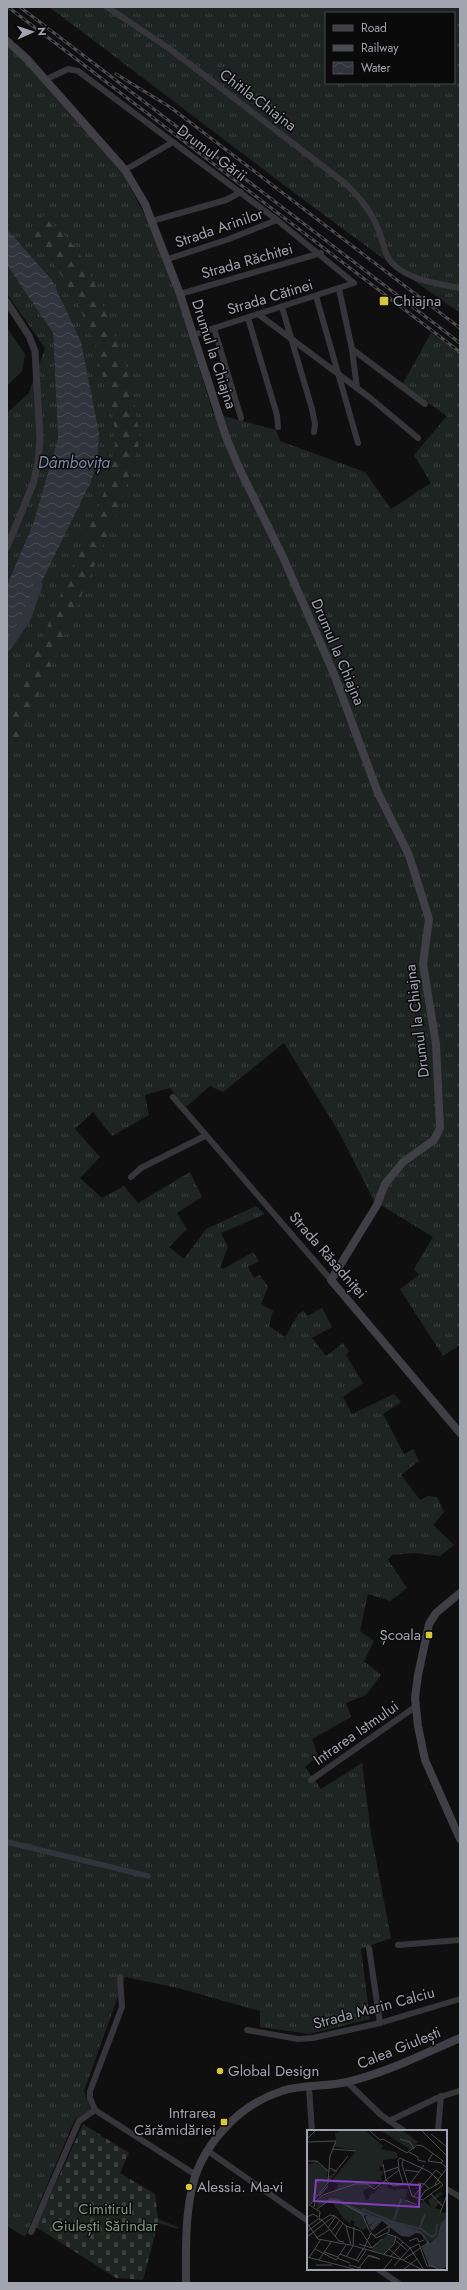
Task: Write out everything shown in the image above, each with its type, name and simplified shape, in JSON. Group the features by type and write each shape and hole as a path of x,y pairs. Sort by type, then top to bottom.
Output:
{"main road":[{"name":"Drumul la Chiajna","path":"7,41 45,80 125,170 152,221 168,259 180,294 226,437 240,470 283,557 334,674 378,793 412,862 429,920 423,954 424,975 436,1049 440,1128 434,1140 404,1162 385,1184 370,1216 331,1280"},
{"name":"Strada Răsadniței","path":"331,1280 460,1433"},
{"path":"460,1593 436,1613 429,1624 415,1690 415,1707 425,1760 460,1839"},
{"name":"Calea Giulești","path":"186,2283 187,2220 191,2191 196,2175 208,2151 227,2125 246,2109 283,2091 347,2082 394,2066 460,2038"}],"street":[{"name":"Chitila-Chiajna","path":"107,7 170,49 346,184 361,198 378,229 387,256 399,269 419,278 460,288"},
{"name":"Drumul Gării","path":"45,80 68,69 78,71 241,192 321,254 354,283"},
{"path":"125,170 174,142"},
{"path":"152,221 226,200 241,192"},
{"name":"Strada Arinilor","path":"168,259 229,239 277,220"},
{"name":"Strada Răchitei","path":"180,294 321,254"},
{"name":"Strada Cătinei","path":"193,335 354,283"},
{"path":"339,289 352,349 357,388"},
{"path":"316,296 358,443"},
{"path":"7,302 29,336 35,351 40,440 38,462 33,484 7,547"},
{"path":"282,307 312,409 315,424 314,432"},
{"path":"258,314 338,376 357,388 418,438"},
{"path":"248,318 271,394 278,427"},
{"path":"214,328 241,418"},
{"path":"352,349 425,404"},
{"name":"Strada Răsadniței","path":"173,1097 205,1136 331,1280"},
{"path":"131,1177 141,1168 205,1136"},
{"name":"Intrarea Istmului","path":"311,1780 415,1707"},
{"path":"398,1945 460,1940"},
{"path":"369,1948 380,2023"},
{"path":"120,1977 122,2007 90,2090 90,2098 95,2110 196,2175"},
{"name":"Strada Marin Calciu","path":"247,2030 298,2039 313,2038 380,2023 460,1999"},
{"name":"Calea Giulești","path":"347,2082 357,2094 389,2121 402,2130"},
{"path":"309,2088 312,2130"},
{"path":"389,2121 441,2096 459,2091"},
{"path":"438,2130 441,2096"},
{"path":"31,2232 79,2121 95,2110"},
{"path":"208,2151 307,2220"},
{"path":"448,2190 460,2198"},
{"path":"379,2270 398,2283"}],"green space":[{"path":"49,7 460,7 460,313 356,239"},
{"path":"7,36 28,56 123,174 150,225 182,310 213,413 276,430 280,441 365,472 391,509 431,483 414,455 447,416 402,385 431,333 460,353 460,1345 443,1356 400,1289 419,1275 414,1269 433,1237 374,1201 339,1132 284,1043 223,1092 210,1086 186,1107 170,1088 145,1095 149,1115 112,1136 93,1112 75,1129 100,1157 80,1178 102,1198 124,1186 138,1203 190,1172 202,1197 177,1213 187,1229 169,1247 184,1259 206,1229 256,1206 265,1214 221,1233 228,1247 220,1267 223,1269 253,1252 259,1261 248,1267 254,1278 260,1275 268,1287 261,1304 273,1311 269,1326 285,1337 299,1313 304,1311 307,1316 322,1308 332,1327 312,1338 326,1356 343,1343 349,1352 346,1355 363,1383 343,1397 352,1414 394,1394 401,1402 383,1414 404,1454 413,1449 419,1461 401,1475 420,1500 428,1496 437,1497 444,1512 433,1525 454,1545 440,1556 415,1553 392,1555 388,1560 407,1588 390,1601 368,1594 360,1631 374,1641 364,1661 381,1675 366,1695 346,1703 351,1717 312,1739 318,1756 305,1767 321,1789 362,1763 371,1833 391,1938 361,1949 370,2019 310,2034 260,2027 260,2011 178,1988 125,1977 84,2091 91,2110 75,2119 25,2237 7,2226 7,652 91,482 97,458 99,433 52,280 7,229"},
{"path":"44,215 69,240 83,259 94,282 123,356 134,400 140,439 120,506 7,767 7,722 104,493 115,445 114,421 94,341 79,306 64,279 48,256 27,233"},
{"path":"7,265 53,333 58,438 33,524 7,585 7,413 29,393 45,348 7,294"},
{"path":"7,328 25,354 22,371 7,386"},
{"name":"Cimitirul Giulești Sărindar","path":"83,2124 129,2153 120,2173 155,2194 158,2219 178,2227 178,2229 158,2223 143,2280 116,2278 36,2227"}],"water":[{"name":"Dâmbovița","path":"7,229 52,280 81,342 99,433 99,445 95,470 91,482 7,652 7,585 33,524 58,438 53,333 7,265"}],"waterway":[{"name":"Dâmbovița","path":"7,647 27,617 38,585"},
{"path":"7,1842 148,1876"}],"railway":[{"path":"8,7 460,352"},
{"path":"20,7 460,343"},
{"path":"116,74 170,107 460,328"}],"place":[{"name":"Chiajna","path":"384,301"},
{"name":"Școala","path":"429,1635"},
{"name":"Global Design","path":"220,2071"},
{"name":"Intrarea Cărămidăriei","path":"224,2122"},
{"name":"Alessia. Ma-vi","path":"189,2187"}]}
